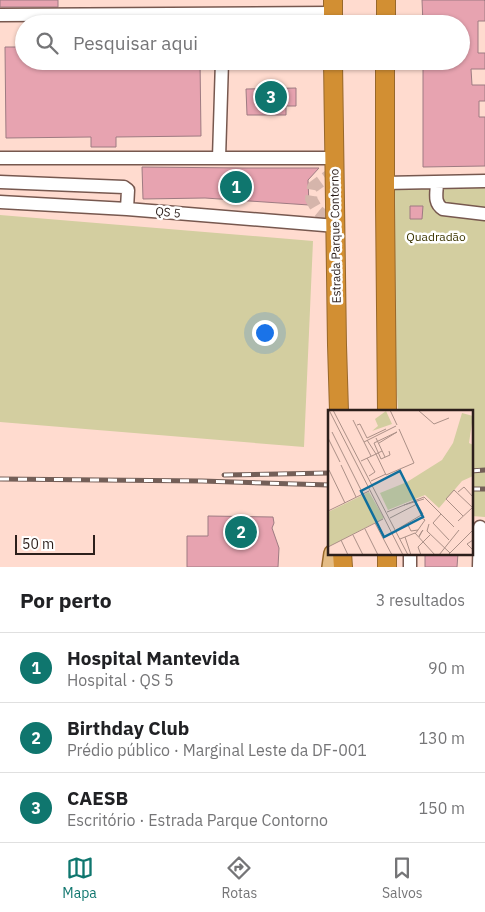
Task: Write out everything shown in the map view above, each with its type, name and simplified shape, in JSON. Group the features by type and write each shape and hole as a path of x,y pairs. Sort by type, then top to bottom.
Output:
{"highway":[{"path":"386,0 386,15"},
{"name":"Estrada Parque Contorno","path":"334,70 339,410"},
{"path":"385,70 384,183 388,410"},
{"path":"342,554 342,567"},
{"path":"387,554 387,567"}],"main road":[{"path":"330,567 332,554"}],"street":[{"path":"289,15 333,12"},
{"path":"0,15 15,15"},
{"path":"219,158 222,70"},
{"path":"0,158 334,158"},
{"path":"384,183 485,181"},
{"path":"0,182 120,186 128,190 127,209"},
{"path":"437,182 436,203 443,209 485,214"},
{"name":"QS 5","path":"0,202 127,209 336,226"},
{"path":"479,527 479,567"},
{"path":"410,554 410,567"}],"green space":[{"name":"Quadradão","path":"485,182 485,517 472,516 472,410 398,410 384,183"},
{"path":"0,215 313,241 304,447 0,422"}],"building":[{"path":"0,0 58,0 58,7 0,7"},
{"path":"422,0 485,1 485,21 478,21 478,53 485,53 485,69 471,69 472,85 485,85 485,101 479,101 479,117 485,117 485,166 423,167 423,70 470,70 470,15 423,15"},
{"path":"5,47 15,47 15,70 200,70 201,136 116,137 116,147 91,147 91,137 6,138"},
{"path":"296,88 296,106 286,106 286,115 247,115 246,89"},
{"path":"142,167 319,168 308,180 309,205 205,198 143,199"},
{"path":"410,206 423,206 422,219 410,219"},
{"path":"208,516 273,517 274,523 272,528 279,548 278,567 187,567 187,536 208,536"},
{"path":"425,554 458,554 457,567 425,567"}],"tunnel":[{"path":"335,171 313,187 311,199 318,211 336,226"}],"railway":[{"path":"472,471 485,470"},
{"path":"224,475 328,473"},
{"path":"0,479 202,481 328,485"},
{"path":"472,489 485,489"}],"place":[{"name":"CAESB","path":"271,97"},
{"name":"Hospital Mantevida","path":"236,187"},
{"name":"Birthday Club","path":"241,532"}]}
